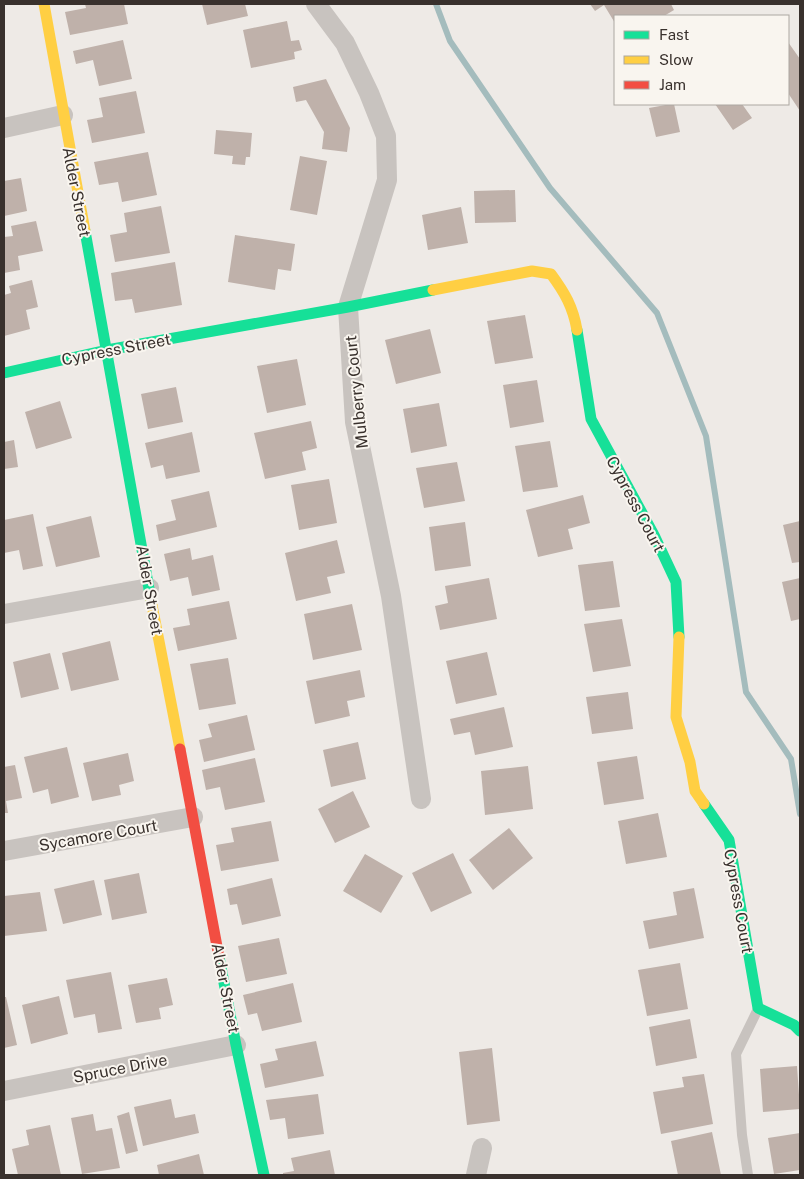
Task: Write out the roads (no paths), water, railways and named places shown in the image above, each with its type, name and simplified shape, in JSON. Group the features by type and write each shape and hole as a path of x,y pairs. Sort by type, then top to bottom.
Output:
{"street":[{"name":"Alder Street","path":"44,4 149,588 236,1045 264,1175"},
{"name":"Mulberry Court","path":"316,4 346,43 386,136 387,180 348,307 355,422 391,596 422,799"},
{"path":"4,128 63,115"},
{"name":"Cypress Court","path":"229,327 348,307 506,274 532,271 551,274 563,290 574,313 591,419 654,535 676,582 679,643 676,716 690,762 694,791 729,840 758,1008"},
{"name":"Cypress Street","path":"4,372 229,327"},
{"path":"4,614 149,588"},
{"name":"Sycamore Court","path":"4,851 193,818"},
{"path":"758,1008 794,1025 800,1031"},
{"name":"Spruce Drive","path":"4,1091 236,1045"},
{"path":"476,1175 482,1148"}],"lane":[{"path":"748,1175 742,1135 736,1054 758,1008"}],"waterway":[{"path":"436,4 450,41 550,188 657,313 706,436 746,692 791,759 800,814"}]}
